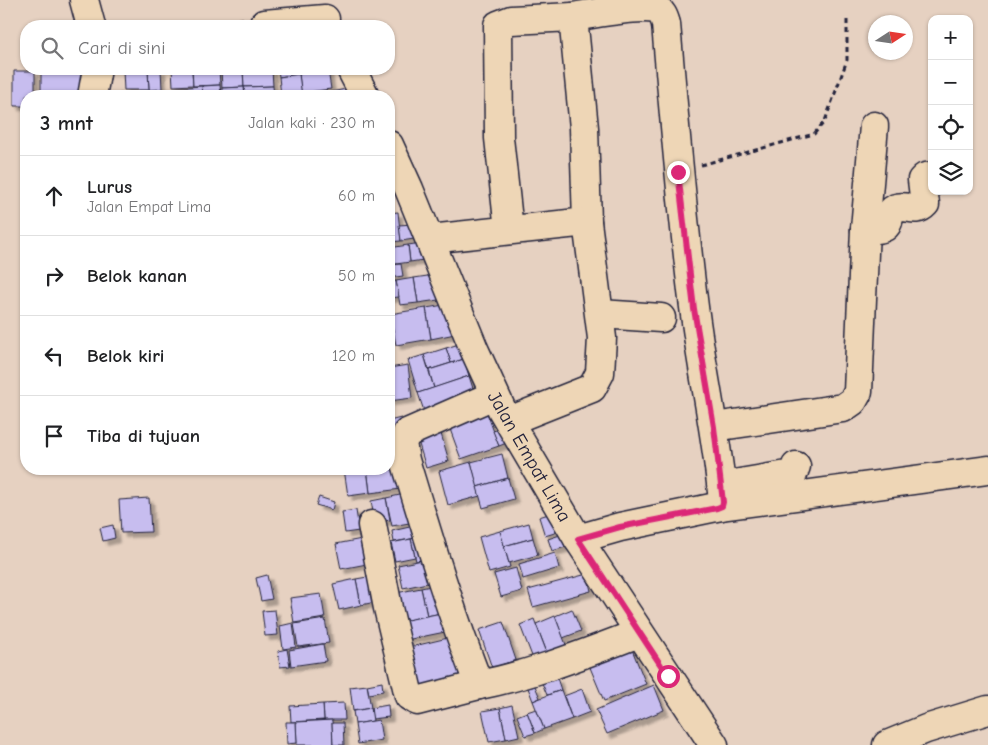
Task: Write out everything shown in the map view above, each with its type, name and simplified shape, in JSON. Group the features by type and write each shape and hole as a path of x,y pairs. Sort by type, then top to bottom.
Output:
{"street":[{"path":"84,0 89,20"},
{"path":"509,230 499,138 498,25 511,20 573,17 637,4 662,13 666,24 678,172 694,309 714,427 722,496"},
{"path":"281,20 323,10"},
{"path":"509,421 592,388 600,373 602,338 587,222 584,128 573,17"},
{"path":"93,90 96,75"},
{"path":"354,75 363,90"},
{"path":"714,427 843,408 853,401 858,392 865,229 874,126"},
{"name":"Jalan Empat Lima","path":"395,159 494,395 578,539 714,745"},
{"path":"865,229 882,229 886,226 893,210 898,207 921,208 925,204 922,180 928,177"},
{"path":"430,240 587,222"},
{"path":"600,314 661,318"},
{"path":"479,685 458,631 438,570 405,460 402,443 407,434 494,395"},
{"path":"578,539 793,474 796,466"},
{"path":"722,496 988,470"},
{"path":"372,525 388,608 409,696 417,700 511,678 560,664 639,633"},
{"path":"887,745 926,729 988,710"}],"path":[{"path":"678,172 814,134 825,122 847,60 847,16"}],"building":[{"path":"243,18 243,20 223,20"},
{"path":"14,71 20,71 20,75 35,75 35,90 20,90 20,106 14,106"},
{"path":"41,75 81,75 82,90 41,90"},
{"path":"123,75 148,75 149,90 124,90"},
{"path":"148,75 161,75 162,89 149,90"},
{"path":"172,75 192,75 193,85 173,86"},
{"path":"192,75 219,75 220,85 193,86"},
{"path":"221,75 243,75 244,87 222,88"},
{"path":"243,75 272,75 273,86 244,87"},
{"path":"299,75 329,75 331,89 301,90"},
{"path":"299,75 301,90 280,90 279,77"},
{"path":"220,85 220,90 202,90 202,86"},
{"path":"202,86 202,90 174,90 174,88"},
{"path":"273,86 273,90 244,90 244,87"},
{"path":"244,87 244,90 222,90 222,88"},
{"path":"395,212 398,212 401,241 395,242"},
{"path":"412,224 414,239 401,241 399,225"},
{"path":"428,242 430,259 410,262 408,245"},
{"path":"408,245 410,262 395,264 395,247"},
{"path":"395,264 401,264 403,276 395,277"},
{"path":"441,274 445,299 418,303 414,278"},
{"path":"414,278 418,303 400,305 396,281"},
{"path":"396,281 399,297 395,297"},
{"path":"450,304 455,334 431,339 426,308"},
{"path":"426,308 431,339 396,345 395,313"},
{"path":"459,344 464,359 451,363 446,348"},
{"path":"446,348 451,363 429,370 424,355"},
{"path":"424,355 434,388 418,393 408,360"},
{"path":"464,359 469,376 434,388 429,370"},
{"path":"408,365 412,398 395,400 395,367"},
{"path":"469,376 477,401 426,417 418,393"},
{"path":"485,407 499,446 461,459 447,421"},
{"path":"401,418 404,435 395,437 395,420"},
{"path":"508,426 514,440 499,446 493,431"},
{"path":"439,427 449,461 426,468 416,434"},
{"path":"502,454 508,478 477,487 471,462"},
{"path":"471,462 480,496 448,505 439,471"},
{"path":"395,468 401,489 370,493 368,475 395,475"},
{"path":"345,475 368,475 370,493 348,496"},
{"path":"508,478 514,499 483,508 477,487"},
{"path":"409,493 415,522 392,526 386,498"},
{"path":"319,497 334,502 332,510 316,505"},
{"path":"149,498 151,532 121,533 119,500"},
{"path":"386,498 390,520 375,523 371,501"},
{"path":"356,510 359,531 345,533 342,512"},
{"path":"558,511 564,530 545,536 539,517"},
{"path":"529,523 533,538 504,546 500,531"},
{"path":"113,525 115,538 103,541 100,528"},
{"path":"414,526 416,538 394,542 392,531"},
{"path":"500,531 510,567 489,573 479,537"},
{"path":"569,532 573,545 552,551 548,539"},
{"path":"427,535 432,558 416,561 411,539"},
{"path":"367,538 372,563 341,569 336,544"},
{"path":"533,538 538,555 509,563 504,546"},
{"path":"411,539 415,557 395,561 391,543"},
{"path":"555,553 559,568 523,579 519,564"},
{"path":"432,558 437,581 403,588 398,565"},
{"path":"516,568 522,591 501,597 494,574"},
{"path":"587,574 591,591 533,607 528,590"},
{"path":"267,575 272,599 261,601 256,578"},
{"path":"379,575 385,600 361,605 356,579"},
{"path":"356,579 361,605 339,610 333,584"},
{"path":"441,584 446,612 427,616 421,588"},
{"path":"421,588 427,616 402,621 396,593"},
{"path":"321,594 325,618 294,623 290,598"},
{"path":"572,609 581,631 563,638 555,616"},
{"path":"275,610 278,635 265,636 262,611"},
{"path":"446,612 450,631 406,640 402,621"},
{"path":"555,616 568,650 549,658 536,624"},
{"path":"325,619 329,643 298,647 294,624"},
{"path":"534,619 549,658 535,664 520,625"},
{"path":"503,622 516,660 492,668 479,630"},
{"path":"293,623 296,647 283,649 280,626"},
{"path":"456,636 466,680 420,690 410,647"},
{"path":"323,644 326,661 291,666 289,650"},
{"path":"631,647 646,684 604,701 589,665"},
{"path":"287,649 290,666 280,667 278,651"},
{"path":"557,678 561,690 547,695 542,683"},
{"path":"382,682 383,691 369,694 367,685"},
{"path":"367,685 371,708 353,711 350,687"},
{"path":"654,685 664,710 607,734 596,710"},
{"path":"535,686 540,698 533,701 528,688"},
{"path":"582,689 590,712 572,719 564,696"},
{"path":"561,690 572,719 544,729 533,701"},
{"path":"344,703 345,720 324,720 323,704"},
{"path":"323,704 324,720 291,722 290,706"},
{"path":"388,705 389,717 372,719 371,708"},
{"path":"512,705 519,736 506,739 500,708"},
{"path":"371,708 373,721 355,724 353,711"},
{"path":"500,708 506,739 489,742 482,711"},
{"path":"536,709 544,729 535,733 527,712"},
{"path":"527,712 535,733 525,736 517,716"},
{"path":"332,720 333,745 297,745 296,722"},
{"path":"379,720 382,740 358,744 355,724"},
{"path":"286,722 296,722 297,743 287,744"},
{"path":"332,723 343,723 344,745 333,745"}],"route":[{"path":"668,676 578,539 620,527 722,506 722,486 694,309 678,172"}]}
